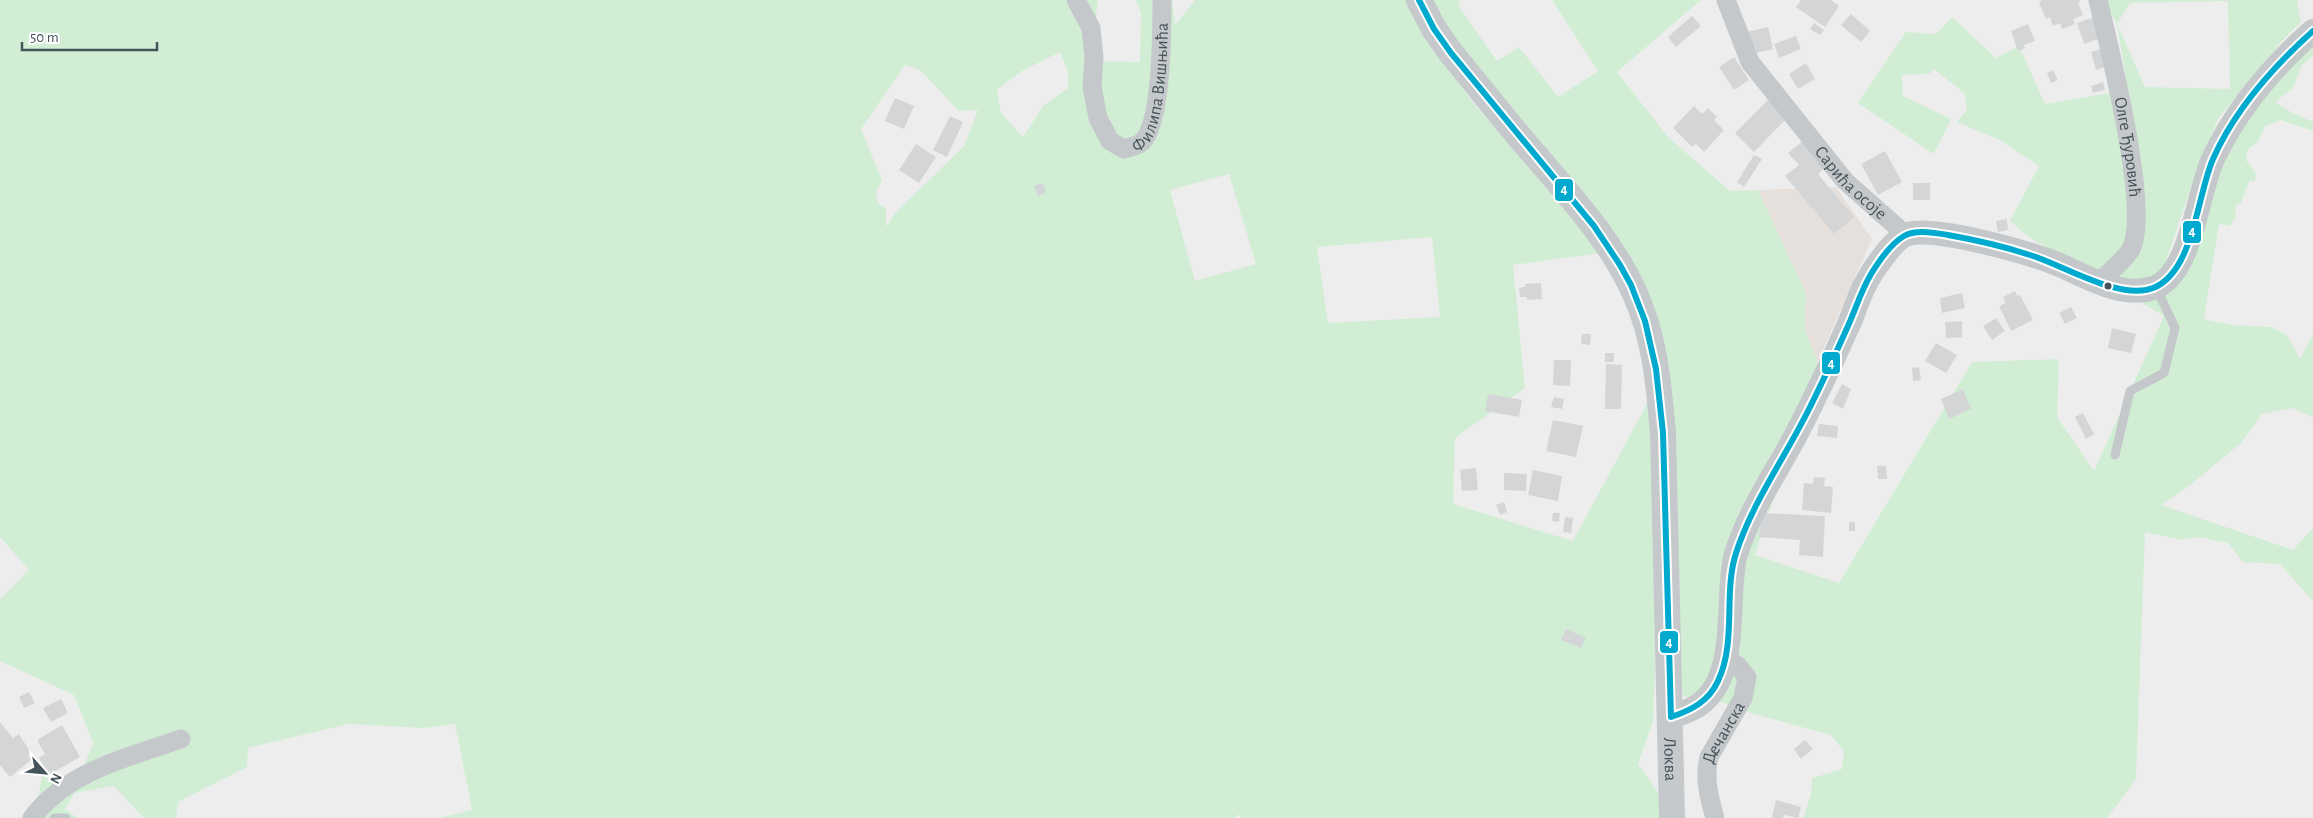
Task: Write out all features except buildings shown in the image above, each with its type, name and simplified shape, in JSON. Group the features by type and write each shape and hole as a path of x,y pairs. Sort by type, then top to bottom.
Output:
{"main road":[{"path":"1419,0 1434,29 1451,53 1611,248 1640,306 1654,356 1663,433 1671,717"},
{"name":"Локва","path":"1671,717 1672,818"}],"street":[{"name":"Филипа Вишњића","path":"1076,0 1091,28 1094,57 1092,87 1098,118 1110,141 1124,148 1142,143 1150,130 1156,105 1160,66 1162,0"},
{"name":"Сарића осоје","path":"1726,0 1750,62 1845,181 1906,234"},
{"name":"Олге Ђуровић","path":"2098,0 2118,87 2135,193 2137,222 2131,249 2099,282"},
{"path":"1906,234 1952,235 2047,260 2099,282 2132,292 2156,287 2174,272 2186,249 2212,161 2232,123 2264,81 2292,49 2313,31"},
{"name":"Локва","path":"1671,717 1694,710 1705,703 1718,682 1726,658 1734,557 1746,526 1797,433 1849,324 1864,285 1887,253 1906,234"},
{"name":"Дечанска","path":"1715,818 1707,786 1707,767 1716,744 1743,698 1747,687 1747,677 1738,666 1726,658"},
{"path":"32,818 40,807 63,787 99,768 181,739"}],"lane":[{"path":"2115,455 2130,391 2164,372 2175,328 2156,287"},
{"path":"54,818 66,818"}],"green space":[{"path":"0,0 1098,0 1096,15 1099,61 1140,62 1141,13 1136,0 1172,0 1175,25 1195,0 1407,0 1419,27 1471,100 1602,253 1513,265 1525,388 1455,438 1453,504 1573,541 1649,400 1657,520 1655,672 1653,721 1638,764 1660,795 1661,818 1241,818 1240,814 1234,818 439,818 472,810 455,724 424,728 348,724 248,748 247,767 178,802 176,818 144,818 114,786 74,793 65,809 78,818 26,818 38,798 42,775 74,792 93,743 74,695 0,661 0,599 29,570 0,537","holes":["1060,52 1068,72 1068,88 1044,105 1023,137 1001,113 997,90 1022,71","905,65 920,70 959,111 978,110 964,146 896,212 886,227 886,209 878,203 876,192 882,180 861,129","1229,174 1256,264 1195,281 1170,190","1432,237 1440,317 1328,323 1317,247"]},
{"path":"1429,0 1461,0 1458,5 1497,61 1519,47 1558,97 1598,71 1552,0 1701,0 1617,72 1668,137 1730,191 1758,190 1806,293 1805,331 1818,361 1755,555 1839,583 1972,362 2059,359 2057,417 2094,471 2164,316 2027,236 2010,221 2039,166 2000,140 1957,122 1967,110 1964,93 1934,69 1929,74 1902,75 1903,96 1951,119 1934,154 1858,103 1906,32 1936,34 1952,17 1996,58 2019,46 2045,104 2128,90 2117,24 2106,4 2106,0 2297,0 2301,22 2284,39 2218,119 2195,175 2166,261 2176,282 2223,152 2254,102 2313,44 2313,56 2302,65 2293,88 2275,102 2313,122 2313,131 2281,120 2265,126 2258,142 2248,149 2246,160 2256,173 2255,181 2249,181 2241,203 2235,206 2236,218 2229,226 2219,224 2204,319 2231,325 2271,327 2287,335 2300,359 2313,334 2313,417 2292,408 2262,414 2240,444 2190,485 2161,505 2293,550 2313,528 2313,601 2280,564 2243,562 2228,543 2199,537 2182,540 2145,532 2136,779 2107,818 1803,818 1811,794 1812,778 1842,769 1844,752 1831,735 1754,714 1701,695 1689,699 1676,689 1655,326","holes":["2228,1 2230,89 2145,87 2117,24 2130,3"]}],"sand":[{"path":"1836,187 1872,239 1818,361 1805,331 1806,293 1758,190"}],"transit line":[{"name":"4","path":"1419,0 1434,29 1451,53 1594,226 1631,285 1645,321 1656,369 1663,433 1671,717 1699,704 1710,694 1718,681 1727,649 1732,569 1743,534 1751,515 1815,397 1867,280 1890,248 1899,239 1909,234 1920,232 1937,233 1979,241 2020,252 2108,286 2140,291 2153,288 2167,279 2186,250 2213,159 2232,123 2270,74 2313,31"}]}
